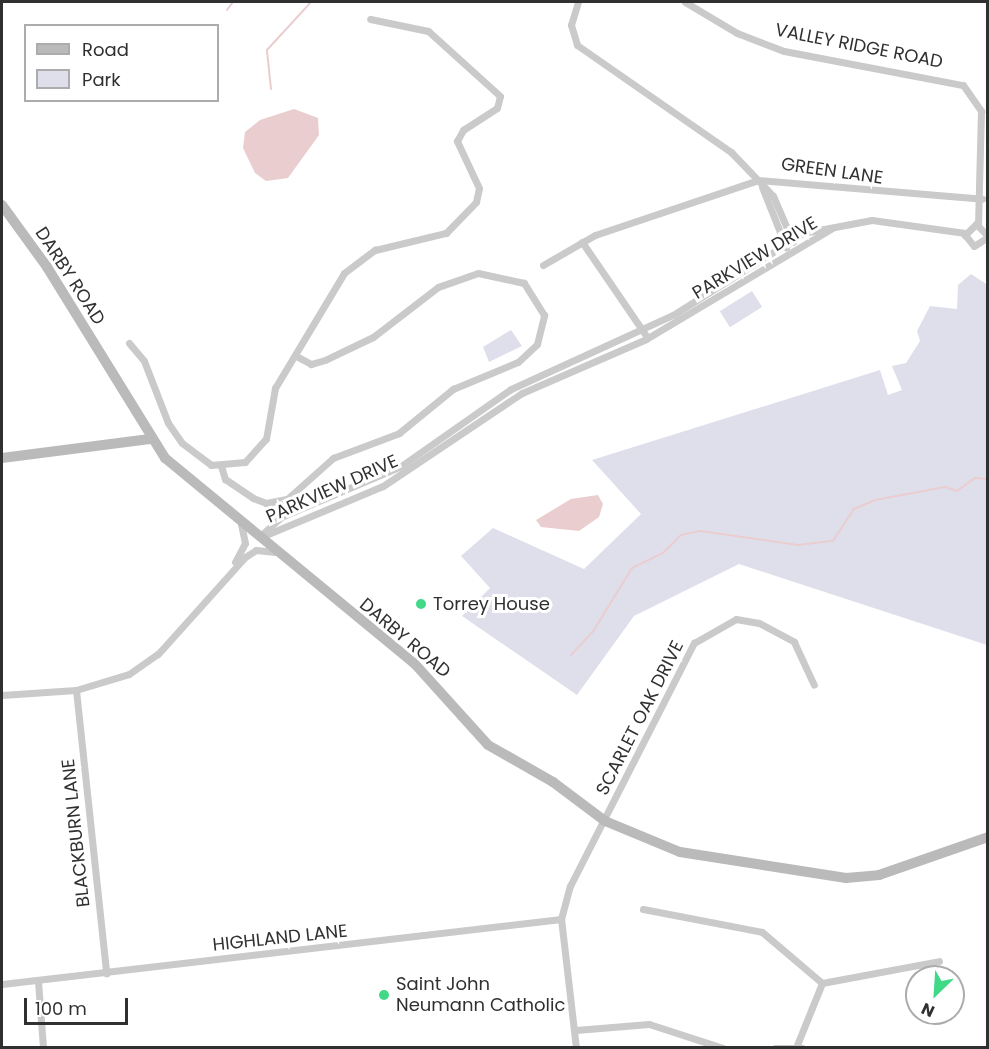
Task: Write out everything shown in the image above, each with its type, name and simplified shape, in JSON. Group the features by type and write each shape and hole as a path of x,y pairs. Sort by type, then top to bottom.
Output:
{"main road":[{"name":"DARBY ROAD","path":"2,205 47,267 150,439 241,524 414,663 488,745 553,782 605,821 680,852 846,878 900,869 987,837"},
{"path":"2,458 150,439"}],"street":[{"path":"578,2 571,25 584,52 731,152 758,180 780,208 796,248"},
{"name":"VALLEY RIDGE ROAD","path":"685,2 737,33 784,51 963,85 981,111 982,199 978,224"},
{"path":"129,343 144,361 177,438 200,459 221,466 245,462 263,446 275,388 298,357 356,261 375,250 441,236 476,202 479,188 457,141 500,103 490,83 428,31 370,19"},
{"path":"758,180 788,251"},
{"name":"GREEN LANE","path":"543,265 582,242 758,180 982,199"},
{"name":"PARKVIEW DRIVE","path":"346,498 411,460 495,398 643,331 792,239 834,227 897,220 965,233 974,246 987,238 978,224"},
{"path":"965,233 978,224"},
{"name":"PARKVIEW DRIVE","path":"258,538 281,517 346,498 416,467 522,393 647,338 788,251 834,227"},
{"path":"582,242 647,338"},
{"path":"221,466 225,479 253,498 266,503 287,500 333,458 399,433 453,389 528,355 542,333 542,308 517,279 478,273 438,287 373,337 325,360 311,364 298,357"},
{"path":"587,357 590,365"},
{"path":"411,460 416,467"},
{"path":"2,695 76,690 129,674 158,654 227,574 246,543 241,524"},
{"path":"227,574 256,550 275,552"},
{"name":"SCARLET OAK DRIVE","path":"561,920 570,886 694,642 711,628 736,619 781,633 794,642 814,685"},
{"name":"BLACKBURN LANE","path":"76,690 106,973"},
{"path":"643,909 762,932 822,982 939,962"},
{"path":"561,920 576,1030 576,1047"},
{"name":"HIGHLAND LANE","path":"2,984 561,920"},
{"path":"39,981 43,1047"},
{"path":"775,1047 799,1046 822,982"},
{"path":"576,1030 649,1024 699,1044 723,1047"}],"green space":[{"path":"971,274 988,285 987,645 739,564 634,616 577,695 462,616 490,588 461,556 493,528 584,569 641,514 592,460 880,370 888,395 902,390 892,366 906,363 920,341 917,331 930,306 957,309 958,285"},
{"path":"752,291 762,307 730,327 720,311"},
{"path":"511,330 522,346 489,362 483,347"}],"shaded area":[{"path":"294,109 318,118 319,135 288,178 266,181 255,173 243,148 245,132 260,120"},
{"path":"598,495 603,504 599,517 579,531 541,527 536,520 571,499"}],"waterway":[{"path":"227,10 233,2"},
{"path":"271,89 267,50 311,2"},
{"path":"571,655 594,630 632,568 663,553 681,535 700,531 798,545 833,541 854,509 875,500 945,487 957,491 975,478 988,479"}],"place":[{"name":"Torrey House","path":"421,604"},
{"name":"Saint John Neumann Catholic","path":"384,995"}]}
